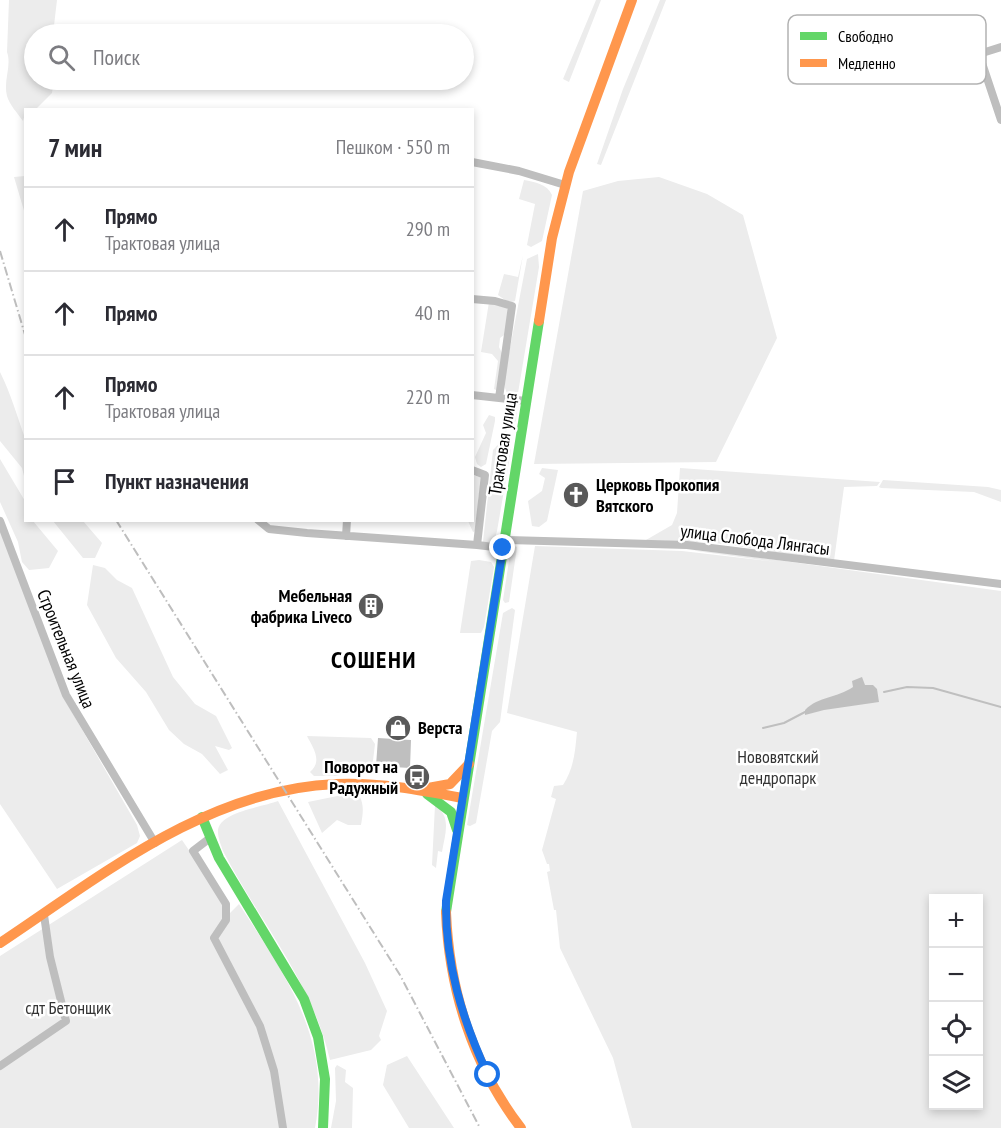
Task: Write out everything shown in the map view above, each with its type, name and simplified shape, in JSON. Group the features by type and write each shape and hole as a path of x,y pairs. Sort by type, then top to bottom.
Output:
{"main road":[{"name":"Трактовая улица","path":"462,798 552,238 582,133 632,0"},
{"path":"416,789 450,784 469,764"},
{"path":"0,943 155,843 202,817 238,802 307,786 372,784 416,789 462,798 446,901 448,952 452,977 475,1047 488,1075 521,1128"},
{"path":"416,789 444,805 451,812 457,830"},
{"path":"202,817 224,867 294,978 314,1022 327,1075 323,1128"}],"street":[{"path":"986,51 1001,46"},
{"path":"986,75 1001,120"},
{"path":"474,162 519,171 565,186"},
{"path":"474,298 512,306 499,398"},
{"path":"474,395 526,401"},
{"path":"474,471 485,475 477,545"},
{"name":"Строительная улица","path":"0,521 66,695 155,843"},
{"name":"улица Слобода Лянгасы","path":"260,522 269,529 477,545 687,545 1001,584"},
{"path":"346,536 347,522"},
{"path":"210,838 193,851 226,904 226,920 214,938 260,1026 274,1071 283,1128"},
{"path":"0,1065 66,1021 50,957 44,915"}],"green space":[{"path":"9,0 57,0 54,24 24,24 24,90 52,90 37,108 24,108 23,121 7,96 9,63 7,52"},
{"path":"596,0 601,0 569,82 563,79"},
{"path":"660,0 666,0 601,165 597,164 623,89"},
{"path":"24,176 24,211 14,177"},
{"path":"659,177 707,194 743,215 777,338 716,462 534,464 583,191 618,181"},
{"path":"524,180 544,186 552,195 542,241 531,247 527,245 535,204 519,199"},
{"path":"538,254 539,267 518,393 515,396 508,396 505,388 505,374 527,259"},
{"path":"523,255 515,301 509,303 498,295 504,274 518,277"},
{"path":"489,302 507,305 508,312 504,335 500,338 499,347 502,353 498,391 494,389 498,361 492,354 481,352"},
{"path":"0,372 24,436 24,476 22,468 0,441"},
{"path":"517,405 516,421 507,428 504,443 511,450 497,531 494,542 483,542 493,450 502,435 505,406"},
{"path":"489,415 495,417 495,421 486,464 481,467 477,464 475,457 486,433 483,425"},
{"path":"0,459 24,499 24,522 34,522 58,551 49,568 29,570 22,562 18,542 0,502"},
{"path":"542,468 558,470 547,521 539,527 532,526 528,501 542,491 545,478 539,474"},
{"path":"680,468 880,482 877,486 844,487 834,561 716,543 646,540 672,525 677,513"},
{"path":"474,475 482,478 478,500 479,530 473,532 468,522 474,522"},
{"path":"883,480 988,487 1001,490 1001,502 974,492 881,488 879,487"},
{"path":"54,522 84,522 102,543 95,558 83,558"},
{"path":"0,529 65,700 137,825 140,836 137,843 57,889 0,804"},
{"name":"Нововятский дендропарк","path":"535,546 682,551 777,562 689,550 725,553 1001,591 1001,1128 632,1128 613,1058 560,948 556,910 554,910 547,872 550,871 549,864 542,850 556,799 551,797 554,786 563,785 570,772 577,732 507,713"},
{"path":"511,547 517,547 509,602 505,603 503,600"},
{"path":"471,561 491,562 494,567 484,627 481,633 460,633"},
{"path":"93,565 105,568 117,580 132,588 173,677 195,704 216,716 232,748 229,750 215,746 228,770 220,774 202,754 184,744 169,730 146,692 116,658 87,605"},
{"path":"512,608 515,610 500,722 492,731 476,823 470,826 467,825 503,613"},
{"path":"307,736 371,738 375,744 372,769 353,769 337,776 314,776 310,772 316,763 316,754"},
{"path":"357,792 363,812 361,825 348,825 337,820 322,833 308,802"},
{"path":"278,801 365,963 387,1011 379,1036 381,1040 371,1050 330,1060 322,1031 298,978 223,851 218,832 225,820 242,811"},
{"path":"435,805 444,815 446,826 442,852 438,851 436,868 432,865"},
{"name":"сдт Бетонщик","path":"182,840 222,899 226,917 239,904 273,956 301,1009 311,1037 317,1065 319,1096 315,1128 0,1128 0,956"},
{"path":"407,1056 454,1128 409,1128 383,1085 387,1065"},
{"path":"337,1065 346,1070 345,1082 353,1088 352,1128 331,1128 336,1101 335,1068"}],"shaded area":[{"path":"862,677 865,685 873,685 877,689 879,702 805,715 805,710 810,705 847,691 853,687 852,681"},
{"path":"378,738 411,740 410,768 376,766"}],"waterway":[{"path":"884,692 907,687 933,688 1001,707"},
{"path":"763,728 784,723 805,712"}],"railway":[{"path":"0,251 24,331"},
{"path":"117,522 400,975 480,1128"}],"traffic: fast":[{"path":"446,912 539,321"},
{"path":"427,794 451,812 457,830"},
{"path":"202,817 219,858 304,999 318,1037 325,1079 323,1128"}],"traffic: slow":[{"path":"539,321 552,238 569,172 632,0"},
{"path":"428,788 450,784 469,764"},
{"path":"0,943 117,864 158,840 244,801 289,789 336,784 399,787 462,798"},
{"path":"446,912 452,970 467,1026 489,1079 521,1128"}],"place":[{"name":"Церковь Прокопия Вятского","path":"576,495"},
{"name":"Мебельная фабрика Liveco","path":"371,606"},
{"name":"Верста","path":"398,728"},
{"name":"Поворот на Радужный","path":"417,777"}],"district":[{"name":"СОШЕНИ","path":"374,660"}],"route":[{"path":"488,1075 475,1047 452,977 448,952 446,901 503,548"}]}
